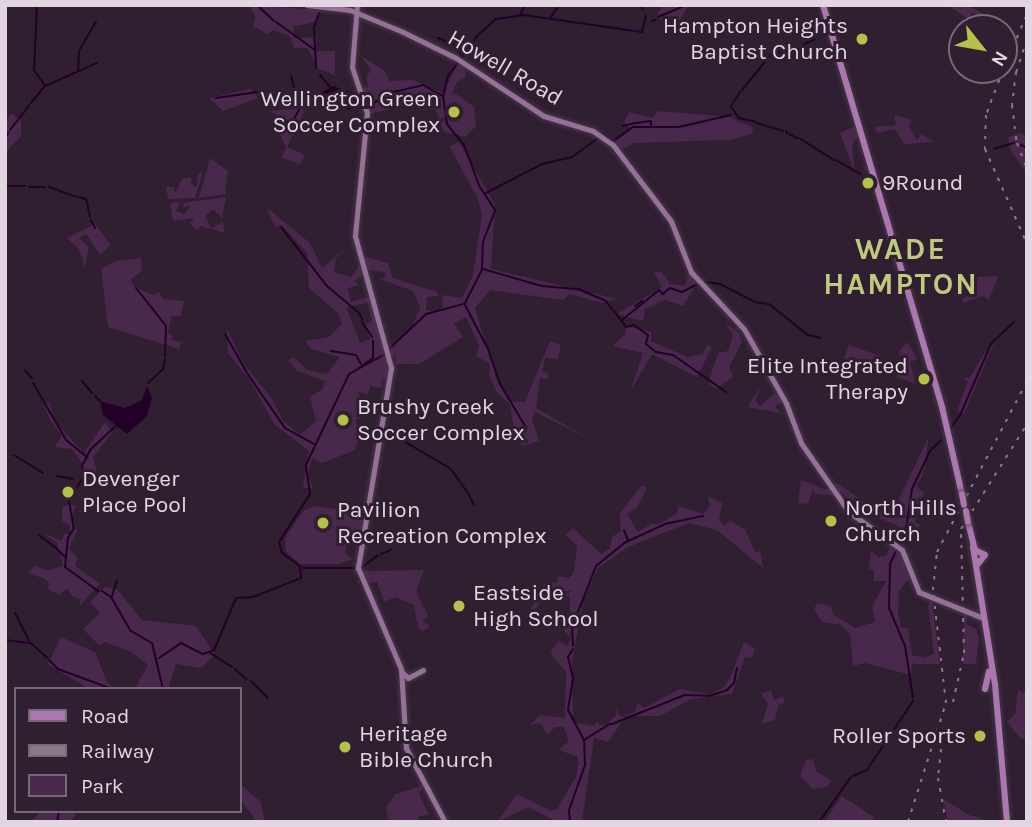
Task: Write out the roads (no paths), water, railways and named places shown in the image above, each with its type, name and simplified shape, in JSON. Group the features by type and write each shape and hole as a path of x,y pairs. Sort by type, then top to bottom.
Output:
{"main road":[{"name":"Howell Road","path":"307,5 357,9 460,60 544,116 598,134 625,157 653,192 674,226 691,272 744,329 786,403 801,443 848,510 861,525 897,545 907,558 919,592 984,618"},
{"path":"823,5 855,104 876,191 942,407 974,552 985,555 977,569 1009,822"},
{"path":"357,9 352,66 367,117 355,231 387,352 390,377 379,426 374,488 357,563 363,587 400,668 407,678 423,670"},
{"path":"400,668 404,685 407,748 445,822"}],"waterway":[{"path":"37,5 34,70 45,86"},
{"path":"257,5 274,21"},
{"path":"520,15 525,5"},
{"path":"550,18 559,5"},
{"path":"641,5 643,10"},
{"path":"658,17 686,5"},
{"path":"314,27 319,13"},
{"path":"465,303 482,269 483,242 495,210 479,185 464,145 447,124 443,97 448,76 478,35 496,19 524,15 642,32 646,15"},
{"path":"78,70 79,51 96,21"},
{"path":"276,22 315,50"},
{"path":"314,29 316,68"},
{"path":"438,38 449,42"},
{"path":"806,43 814,40"},
{"path":"451,43 456,46"},
{"path":"775,53 798,48"},
{"path":"457,49 462,57"},
{"path":"742,90 772,53"},
{"path":"31,103 45,86 97,63"},
{"path":"320,75 330,87"},
{"path":"290,125 299,110 291,76"},
{"path":"367,99 375,102 389,93 423,85 443,96"},
{"path":"216,98 265,91"},
{"path":"731,106 740,92"},
{"path":"10,130 29,106"},
{"path":"732,108 739,118 756,122"},
{"path":"603,133 613,141 633,127 679,127 731,115"},
{"path":"636,123 651,121 651,127"},
{"path":"623,126 635,123"},
{"path":"757,123 783,131"},
{"path":"5,139 8,133"},
{"path":"789,134 797,138"},
{"path":"486,193 542,164 572,157 598,138"},
{"path":"799,138 834,160"},
{"path":"994,149 1014,143"},
{"path":"1021,145 1027,148"},
{"path":"836,160 860,174"},
{"path":"5,186 25,186"},
{"path":"29,187 45,187"},
{"path":"49,187 76,197"},
{"path":"79,197 86,199 90,217"},
{"path":"91,220 95,228"},
{"path":"281,227 327,286 358,312"},
{"path":"483,269 542,286 578,289 606,301 612,309"},
{"path":"705,282 720,284 753,301"},
{"path":"622,320 659,290 663,294 670,288 682,292 696,285"},
{"path":"136,288 166,326 165,356"},
{"path":"635,306 642,301"},
{"path":"755,302 767,304"},
{"path":"388,350 426,314 464,304"},
{"path":"769,304 808,335 821,338"},
{"path":"465,305 488,349 500,384 525,426"},
{"path":"614,311 626,327 634,325 648,335 646,344 656,352 673,355 726,392"},
{"path":"359,313 361,317"},
{"path":"362,322 372,337"},
{"path":"961,413 991,344 1014,322"},
{"path":"225,334 246,371"},
{"path":"359,368 373,358 373,341"},
{"path":"331,351 356,355 361,364"},
{"path":"159,658 181,643 203,654 214,650 236,598 253,597 301,578 300,566 282,553 279,542 310,494 306,465 349,374 385,354"},
{"path":"148,383 163,369 165,359"},
{"path":"25,370 32,379"},
{"path":"247,373 285,428 314,444"},
{"path":"82,381 92,393"},
{"path":"33,383 66,440 88,458"},
{"path":"95,396 100,401"},
{"path":"951,428 960,415"},
{"path":"84,475 82,466 90,450 116,426"},
{"path":"390,436 398,439"},
{"path":"402,440 451,469 469,495"},
{"path":"913,698 905,646 889,608 890,564 906,529 912,489 930,451 941,440"},
{"path":"14,455 43,473"},
{"path":"57,476 73,479"},
{"path":"83,477 69,501 74,528 68,538 65,567 98,591"},
{"path":"470,497 474,505"},
{"path":"573,646 572,627 596,566 624,543 665,524 703,516"},
{"path":"624,530 628,540"},
{"path":"39,535 53,546"},
{"path":"54,546 66,558"},
{"path":"381,554 391,550"},
{"path":"361,568 378,555"},
{"path":"303,568 354,568"},
{"path":"112,596 117,581"},
{"path":"102,591 111,597 131,631 152,643 163,687"},
{"path":"15,613 29,641"},
{"path":"5,640 31,643 47,658"},
{"path":"570,822 569,810 585,765 584,740 568,710 573,678 568,657 573,649"},
{"path":"210,653 232,667"},
{"path":"49,660 58,669 107,687"},
{"path":"612,724 685,695 709,696 727,690 734,683 737,668"},
{"path":"235,669 246,679"},
{"path":"251,681 268,698"},
{"path":"877,755 913,701"},
{"path":"584,740 610,724"},
{"path":"853,776 867,770 876,756"},
{"path":"819,822 851,777"},
{"path":"57,822 59,813"},
{"path":"7,822 23,822"}],"railway":[{"path":"1018,35 1027,14"},
{"path":"1027,39 1016,72 1012,105 1017,143 1027,169"},
{"path":"998,84 986,115 985,149 1027,244"},
{"path":"908,822 946,703 933,590 937,552 1027,381"},
{"path":"953,702 964,653 961,529 1027,424"},
{"path":"941,749 938,778 946,822"}],"place":[{"name":"Hampton Heights Baptist Church","path":"862,39"},
{"name":"Wellington Green Soccer Complex","path":"454,112"},
{"name":"9Round","path":"868,183"},
{"name":"Elite Integrated Therapy","path":"924,379"},
{"name":"Brushy Creek Soccer Complex","path":"343,420"},
{"name":"Devenger Place Pool","path":"68,492"},
{"name":"North Hills Church","path":"831,521"},
{"name":"Pavilion Recreation Complex","path":"323,523"},
{"name":"Eastside High School","path":"459,606"},
{"name":"Roller Sports","path":"980,736"},
{"name":"Heritage Bible Church","path":"345,747"}],"district":[{"name":"WADE HAMPTON","path":"901,266"}]}
